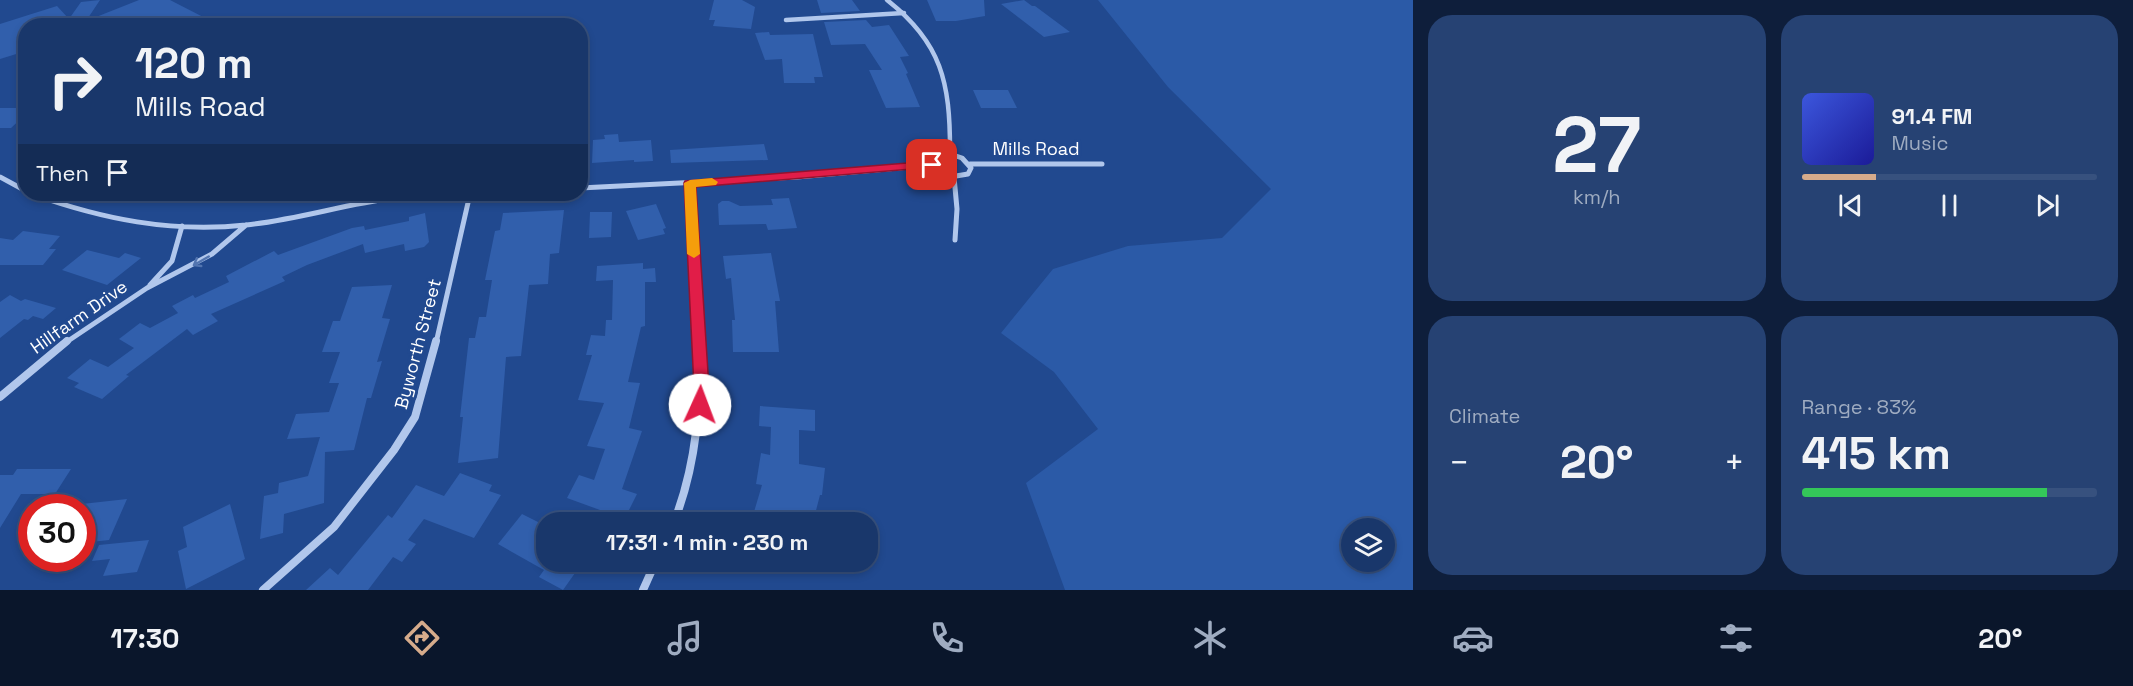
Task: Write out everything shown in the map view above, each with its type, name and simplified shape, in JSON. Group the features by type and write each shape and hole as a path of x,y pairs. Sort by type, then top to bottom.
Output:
{"street":[{"path":"887,0 904,13 927,37 936,55 947,87 950,154"},
{"path":"786,20 904,13"},
{"path":"588,188 690,183 932,165 942,174 954,177 968,174 970,164 950,154 934,158 932,165"},
{"name":"Mills Road","path":"970,164 1102,164"},
{"path":"0,177 18,187"},
{"path":"954,177 957,209 955,240"},
{"path":"679,512 684,500 697,438 702,388 690,183"},
{"path":"50,201 79,212 135,223 182,226 246,225 378,201"},
{"name":"Byworth Street","path":"263,590 334,526 394,450 415,417 429,372 468,201"},
{"name":"Hillfarm Drive","path":"0,397 54,348 149,287 200,263 233,241 246,225"},
{"name":"Hillfarm Drive","path":"149,287 172,261 182,226"},
{"path":"643,590 651,572"}],"shaded area":[{"path":"1098,0 1413,0 1413,590 1065,590 1026,483 1098,429 1054,372 1001,333 1053,269 1128,246 1222,238 1271,189 1168,87"}],"building":[{"path":"100,0 88,18 70,18 81,2"},
{"path":"139,0 170,0 205,18 94,18"},
{"path":"714,0 742,0 755,7 751,29 713,26 715,20 709,20"},
{"path":"817,0 852,0 860,11 821,13"},
{"path":"927,0 984,0 985,16 956,21 936,21"},
{"path":"1024,0 1070,32 1044,37 1001,4"},
{"path":"57,6 68,18 19,18"},
{"path":"18,18 18,53 0,59 0,24"},
{"path":"866,20 872,27 889,25 909,56 900,57 920,107 886,108 869,70 882,70 865,44 831,45 824,22"},
{"path":"769,32 770,35 813,34 823,77 814,77 815,83 784,83 782,59 765,60 755,33"},
{"path":"973,90 1008,90 1017,108 981,108"},
{"path":"0,108 18,108 18,121 11,128 0,128"},
{"path":"618,134 619,142 651,140 653,161 592,163 593,140 605,139 604,135"},
{"path":"764,144 768,160 671,163 670,150"},
{"path":"789,198 797,228 768,230 766,224 719,225 718,204 722,201 729,201 740,206 773,205 771,199"},
{"path":"656,204 666,228 663,229 665,234 638,240 626,211"},
{"path":"564,210 559,253 550,254 548,284 529,285 521,356 506,357 498,458 458,463 463,417 460,417 469,338 475,338 479,317 486,317 492,280 485,280 495,231 500,230 503,213"},
{"path":"590,212 612,212 611,237 589,238"},
{"path":"425,213 429,242 424,247 405,251 404,244 365,253 363,244 307,265 282,277 285,281 211,314 218,321 193,335 187,329 126,375 129,376 102,399 74,387 79,383 67,378 90,359 108,367 134,348 119,339 140,323 150,328 178,313 172,306 193,295 195,298 229,282 226,276 274,251 278,255 352,228 364,226 365,230 409,221 409,217"},
{"path":"23,231 60,236 49,249 56,249 43,265 0,265 0,238 13,240"},
{"path":"87,250 119,258 125,253 141,258 107,285 62,270"},
{"path":"771,253 780,301 775,301 779,352 733,352 732,320 735,320 731,278 726,279 723,256"},
{"path":"643,263 643,269 655,268 656,282 645,282 645,326 641,327 628,382 640,383 629,428 642,431 622,489 637,494 628,512 599,512 600,510 567,498 579,475 594,480 605,449 587,446 604,403 578,400 592,355 586,355 591,335 605,336 606,320 612,320 613,280 596,281 597,266"},
{"path":"392,285 382,318 390,319 377,362 382,361 371,398 367,398 354,450 325,452 324,503 284,514 283,533 260,539 264,496 278,493 279,483 308,476 320,437 287,439 296,414 329,412 339,383 329,383 340,352 322,352 333,321 340,321 352,287"},
{"path":"10,295 21,301 25,299 56,308 43,319 33,316 28,320 24,319 0,338 0,302"},
{"path":"760,406 815,410 815,431 799,430 799,464 825,468 822,495 820,495 816,512 754,512 762,485 756,484 761,453 770,455 771,427 759,426"},
{"path":"17,469 71,469 55,494 18,494 18,499 0,528 0,475 13,475"},
{"path":"460,473 492,485 489,491 501,495 474,538 424,519 408,540 416,544 402,562 393,557 368,590 306,590 330,568 338,575 388,515 392,518 416,485 444,496"},
{"path":"127,499 109,540 96,541 96,502"},
{"path":"230,504 245,559 186,589 178,551 187,547 183,527"},
{"path":"522,514 536,521 536,565 498,544"},
{"path":"149,540 137,572 103,576 110,559 96,561 99,545"},
{"path":"543,572 576,572 563,590 539,577"}],"slow traffic":[{"path":"694,254 690,183 712,182"}],"route":[{"path":"700,405 702,388 690,183 797,177 932,165"}]}
